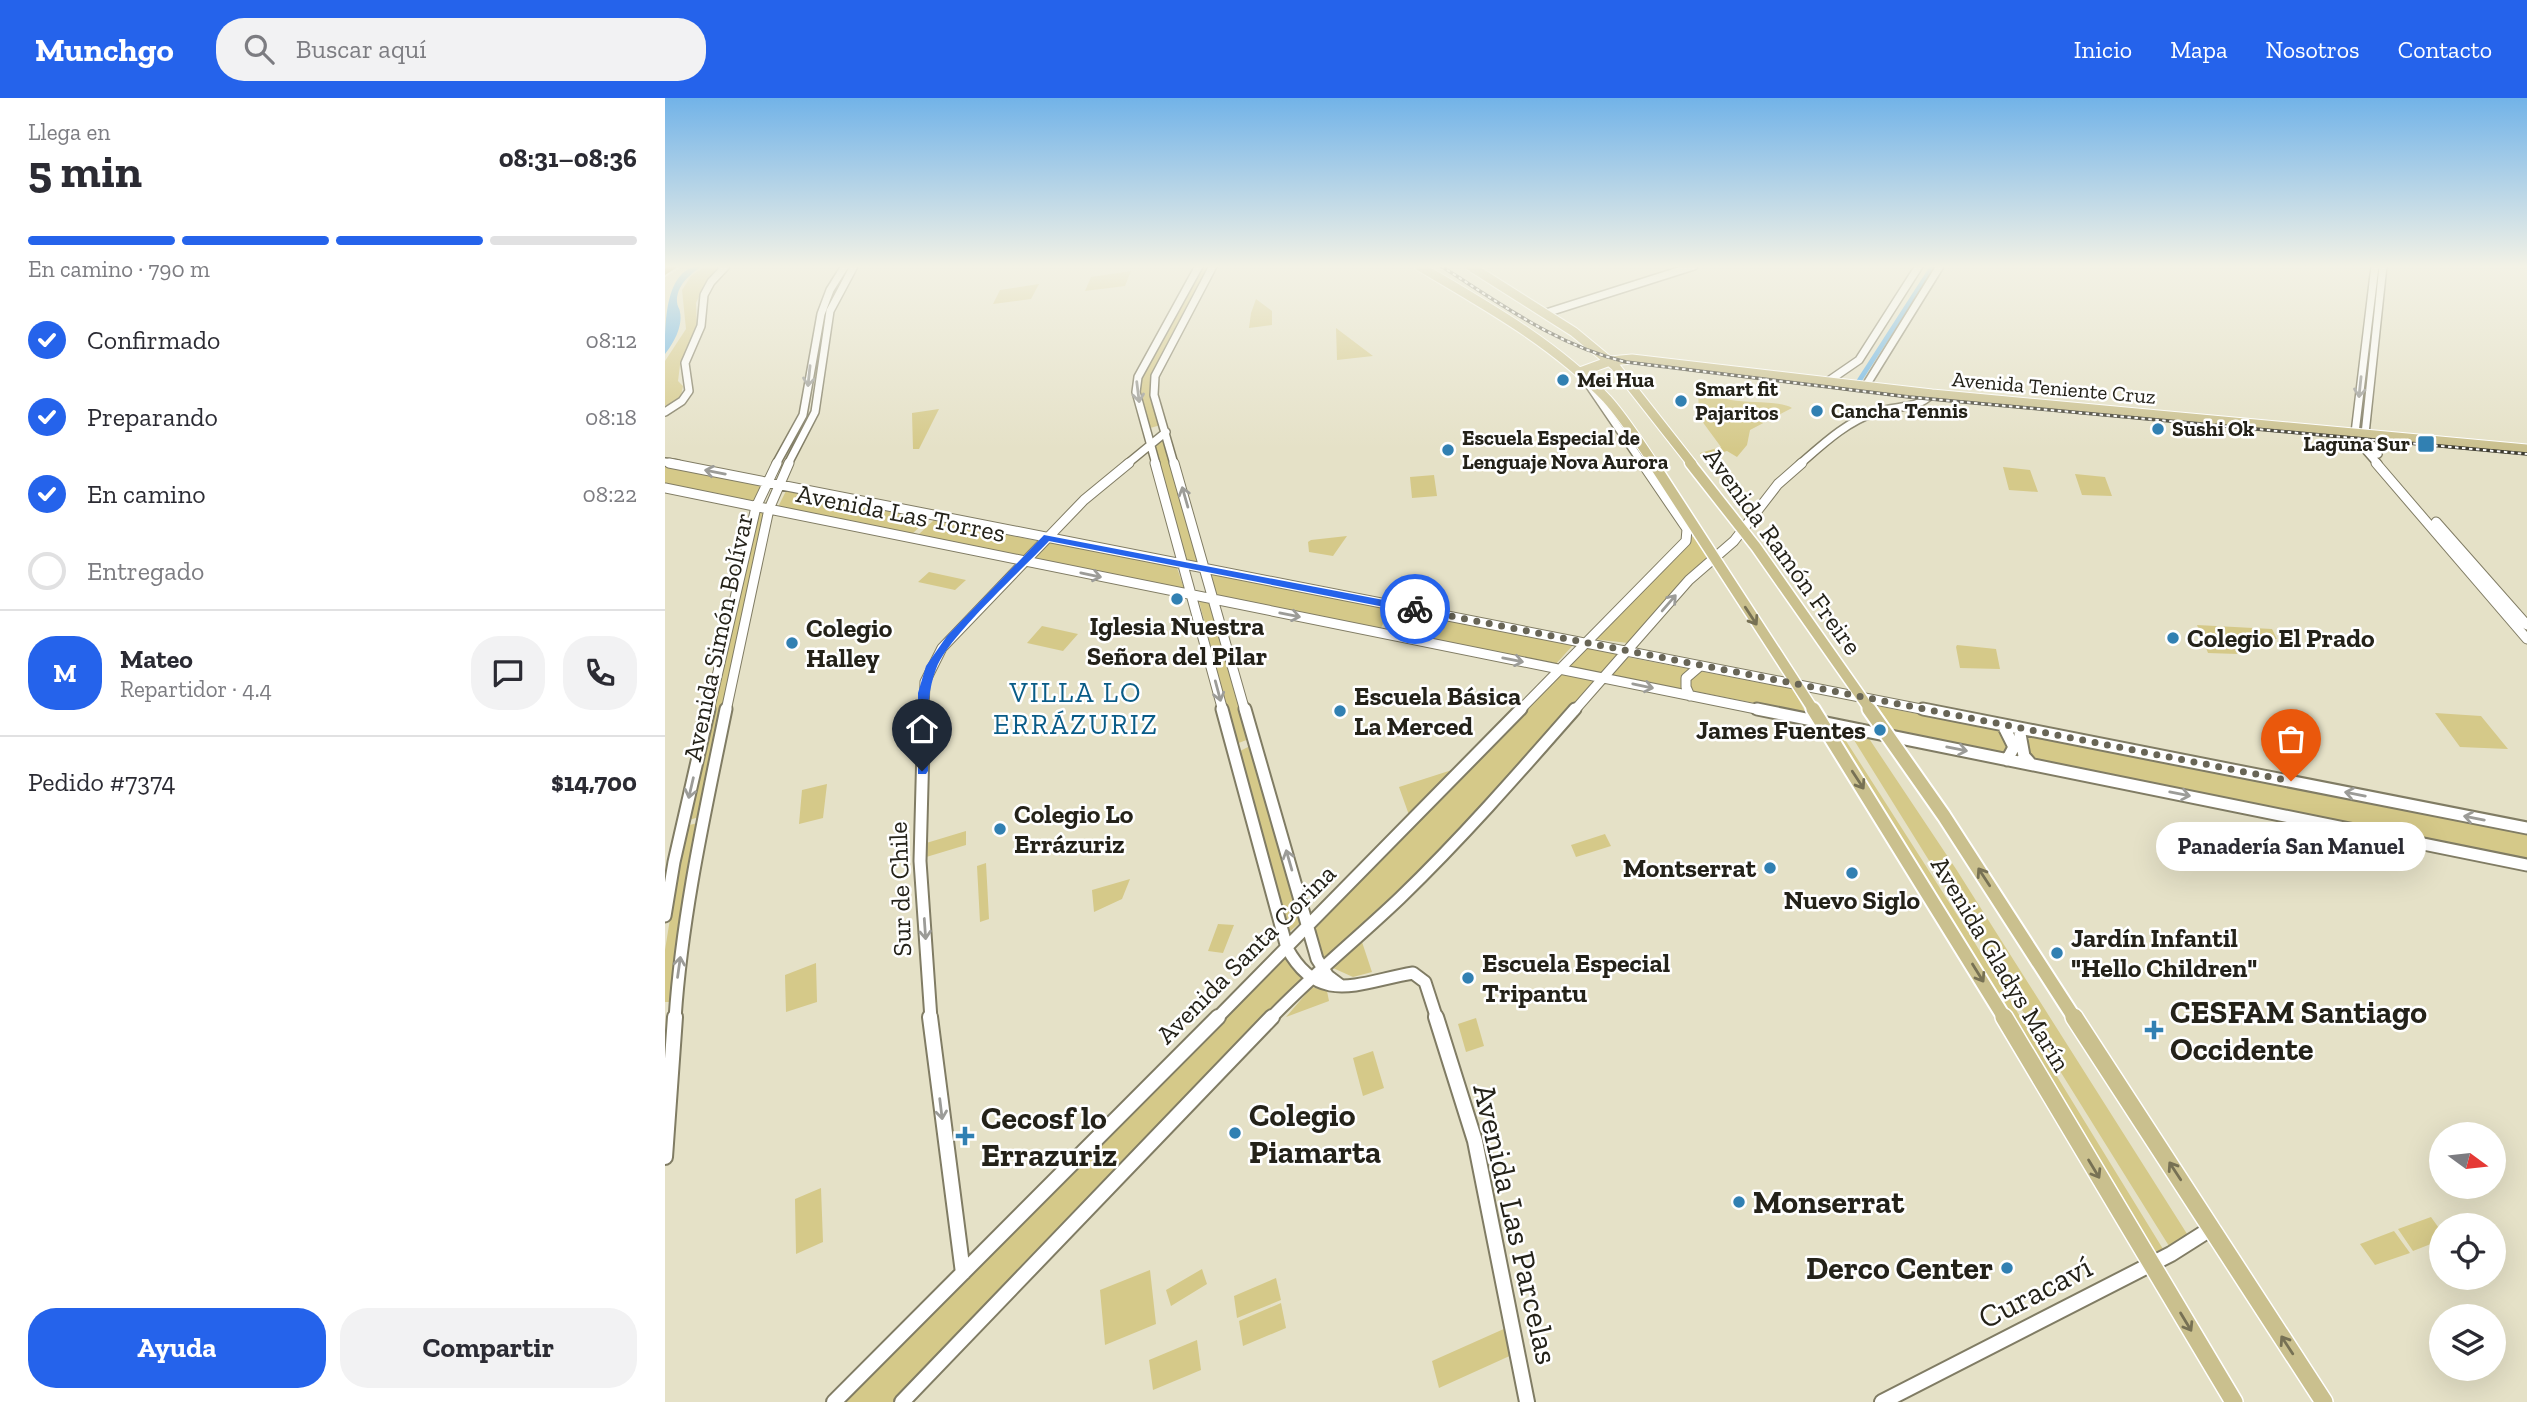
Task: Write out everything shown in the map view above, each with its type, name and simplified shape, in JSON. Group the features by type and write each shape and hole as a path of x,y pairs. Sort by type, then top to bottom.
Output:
{"main road":[{"name":"Avenida Gladys Marín","path":"1515,327 1581,373 1613,404 1629,425 1821,723 2001,1012 2234,1402"},
{"name":"Avenida Ramón Freire","path":"1567,327 1613,363 1735,521 1746,526 1861,697"},
{"name":"Avenida Teniente Cruz","path":"1581,373 1632,359 1930,397"},
{"name":"Avenida Teniente Cruz","path":"1613,363 1930,397 2361,437 2527,449"},
{"name":"Avenida Teniente Cruz","path":"2361,437 2527,456"},
{"name":"Avenida Gladys Marín","path":"1861,697 1951,827 2324,1402"}],"street":[{"path":"665,411 682,401 689,391 685,363 701,327"},
{"name":"Avenida Simón Bolívar","path":"665,916 674,862 756,506 765,482 805,410 811,355 818,327"},
{"name":"Avenida Simón Bolívar","path":"665,1157 678,971 695,857 769,509 778,485 815,412 827,327"},
{"path":"1827,382 1859,360 1880,327"},
{"path":"1865,387 1902,327"},
{"path":"2367,327 2363,361 2361,437 2527,639"},
{"path":"2361,437 2376,327"},
{"path":"1306,976 1288,952 1135,386 1164,329 1179,329 1153,381 1154,395 1319,963 1332,980 1343,986"},
{"path":"2363,361 2372,364"},
{"name":"Avenida Santa Corina","path":"834,1402 1310,931 1567,671 1688,537 1687,529 1581,373"},
{"path":"902,1402 1306,976 1397,901 1469,830 1689,580 1746,526 1774,488 1832,435 1876,412 1920,405 1930,397"},
{"name":"Sur de Chile","path":"963,1273 929,1001 920,853 924,693 931,666 942,648 1084,500 1166,432"},
{"path":"2361,437 2527,625"},
{"name":"Avenida Las Torres","path":"665,462 2527,828"},
{"name":"Avenida Las Torres","path":"665,488 2527,865"},
{"path":"1689,696 1685,686 1687,675 1700,666"},
{"path":"2003,724 2014,744 2013,754 2007,760"},
{"path":"2023,729 2020,743 2031,764"},
{"name":"Avenida Las Parcelas","path":"1306,976 1322,984 1343,986 1413,972 1425,982 1475,1141 1527,1402"},
{"name":"Curacaví","path":"1882,1402 2196,1241 2212,1228"}],"shaded area":[{"path":"686,327 697,327 680,365 678,381 683,386 681,396 668,407 665,405 665,361"},
{"path":"1168,327 1178,327 1152,376 1152,394 1161,425 1150,428 1139,388 1140,379"},
{"path":"1336,328 1373,356 1337,360"},
{"path":"1698,392 1731,400 1773,403 1792,408 1750,430 1747,445 1737,457 1727,451 1703,458 1700,453 1721,447 1696,413 1699,412"},
{"path":"939,409 919,449 913,449 912,413"},
{"path":"1163,438 1199,563 1186,560 1155,445"},
{"path":"665,466 762,485 755,501 665,484"},
{"path":"2003,467 2030,470 2038,492 2009,490"},
{"path":"2075,474 2105,477 2112,496 2082,495"},
{"path":"1434,475 1437,496 1412,498 1410,477"},
{"path":"786,491 928,519 911,535 778,507"},
{"path":"759,510 766,511 699,817 689,820"},
{"path":"934,520 1038,541 1023,556 918,535"},
{"path":"1347,536 1333,556 1309,552 1308,542 1311,540"},
{"path":"1693,536 1707,557 1628,643 1593,639"},
{"path":"1047,541 1176,565 1185,591 1031,558"},
{"path":"929,572 966,580 955,590 918,582"},
{"path":"1211,573 1390,609 1380,630 1217,598"},
{"path":"1199,601 1210,601 1249,739 1236,744"},
{"path":"1399,611 1574,644 1555,665 1386,631"},
{"path":"2197,625 2272,629 2277,639 2231,637 2238,654 2208,653"},
{"path":"1042,626 1078,634 1063,651 1027,643"},
{"path":"1585,645 1620,653 1601,674 1566,667"},
{"path":"1957,645 1996,649 2000,669 1960,668"},
{"path":"1627,657 1793,689 1806,713 1611,675"},
{"path":"1558,673 1597,680 1496,795 1401,891 1324,959 1312,927"},
{"path":"1877,706 1999,730 2011,740 2008,752 2001,754 1895,732"},
{"path":"2435,713 2481,716 2508,749 2460,747"},
{"path":"1830,728 1839,730 1970,935 2163,1249 2153,1254 1877,799"},
{"path":"1849,732 1866,734 1956,869 2189,1237 2169,1246"},
{"path":"2030,737 2044,737 2527,834 2527,859 2030,758 2024,748"},
{"path":"1250,746 1301,922 1288,933 1238,752"},
{"path":"1455,769 1409,815 1399,787"},
{"path":"827,784 823,818 799,824 802,790"},
{"path":"698,823 671,1002 665,1002 665,950 685,826"},
{"path":"966,831 966,845 923,858 923,844"},
{"path":"1605,834 1611,846 1576,857 1571,845"},
{"path":"986,863 989,919 980,922 977,866"},
{"path":"1130,879 1122,899 1094,912 1092,890"},
{"path":"1218,924 1234,925 1223,953 1208,951"},
{"path":"1362,942 1372,972 1353,977 1333,968"},
{"path":"1285,955 1302,980 893,1402 842,1402"},
{"path":"816,963 817,1002 786,1012 785,975"},
{"path":"1312,987 1327,991 1329,1001 1286,1017"},
{"path":"1476,1018 1484,1046 1466,1052 1458,1024"},
{"path":"1373,1051 1384,1088 1363,1096 1353,1058"},
{"path":"821,1188 823,1242 796,1254 795,1199"},
{"path":"2429,1218 2429,1245 2413,1251 2398,1229"},
{"path":"2394,1231 2410,1253 2375,1265 2360,1244"},
{"path":"1202,1269 1207,1284 1171,1306 1166,1290"},
{"path":"1150,1270 1156,1324 1105,1345 1100,1290"},
{"path":"1276,1278 1281,1300 1237,1318 1234,1296"},
{"path":"1281,1303 1286,1328 1243,1346 1239,1321"},
{"path":"1506,1328 1514,1354 1439,1388 1432,1361"},
{"path":"1197,1340 1201,1370 1153,1390 1149,1360"}],"water":[{"path":"666,327 679,327 665,354"}],"waterway":[{"path":"1859,381 1894,327"}],"railway":[{"path":"1539,327 1600,355 1626,362 1909,397 2527,454"}],"way so far":[{"path":"1415,609 2291,781"}],"place":[{"name":"Mei Hua","path":"1563,380"},
{"name":"Smart fit Pajaritos","path":"1681,401"},
{"name":"Cancha Tennis","path":"1817,411"},
{"name":"Sushi Ok","path":"2158,429"},
{"name":"Laguna Sur","path":"2426,444"},
{"name":"Escuela Especial de Lenguaje Nova Aurora","path":"1448,450"},
{"name":"Iglesia Nuestra Señora del Pilar","path":"1177,599"},
{"name":"Colegio El Prado","path":"2173,638"},
{"name":"Colegio Halley","path":"792,643"},
{"name":"Escuela Básica La Merced","path":"1340,711"},
{"name":"James Fuentes","path":"1880,730"},
{"name":"Panadería San Manuel","path":"2291,781"},
{"name":"Colegio Lo Errázuriz","path":"1000,829"},
{"name":"Montserrat","path":"1770,868"},
{"name":"Nuevo Siglo","path":"1852,873"},
{"name":"Jardín Infantil \"Hello Children\"","path":"2057,953"},
{"name":"Escuela Especial Tripantu","path":"1468,978"},
{"name":"CESFAM Santiago Occidente","path":"2154,1030"},
{"name":"Colegio Piamarta","path":"1235,1133"},
{"name":"Cecosf lo Errazuriz","path":"965,1136"},
{"name":"Monserrat","path":"1739,1202"},
{"name":"Derco Center","path":"2007,1268"}],"district":[{"name":"VILLA LO ERRÁZURIZ","path":"1076,708"}],"route":[{"path":"922,771 924,693 931,666 950,638 1047,538 1415,609"}]}
